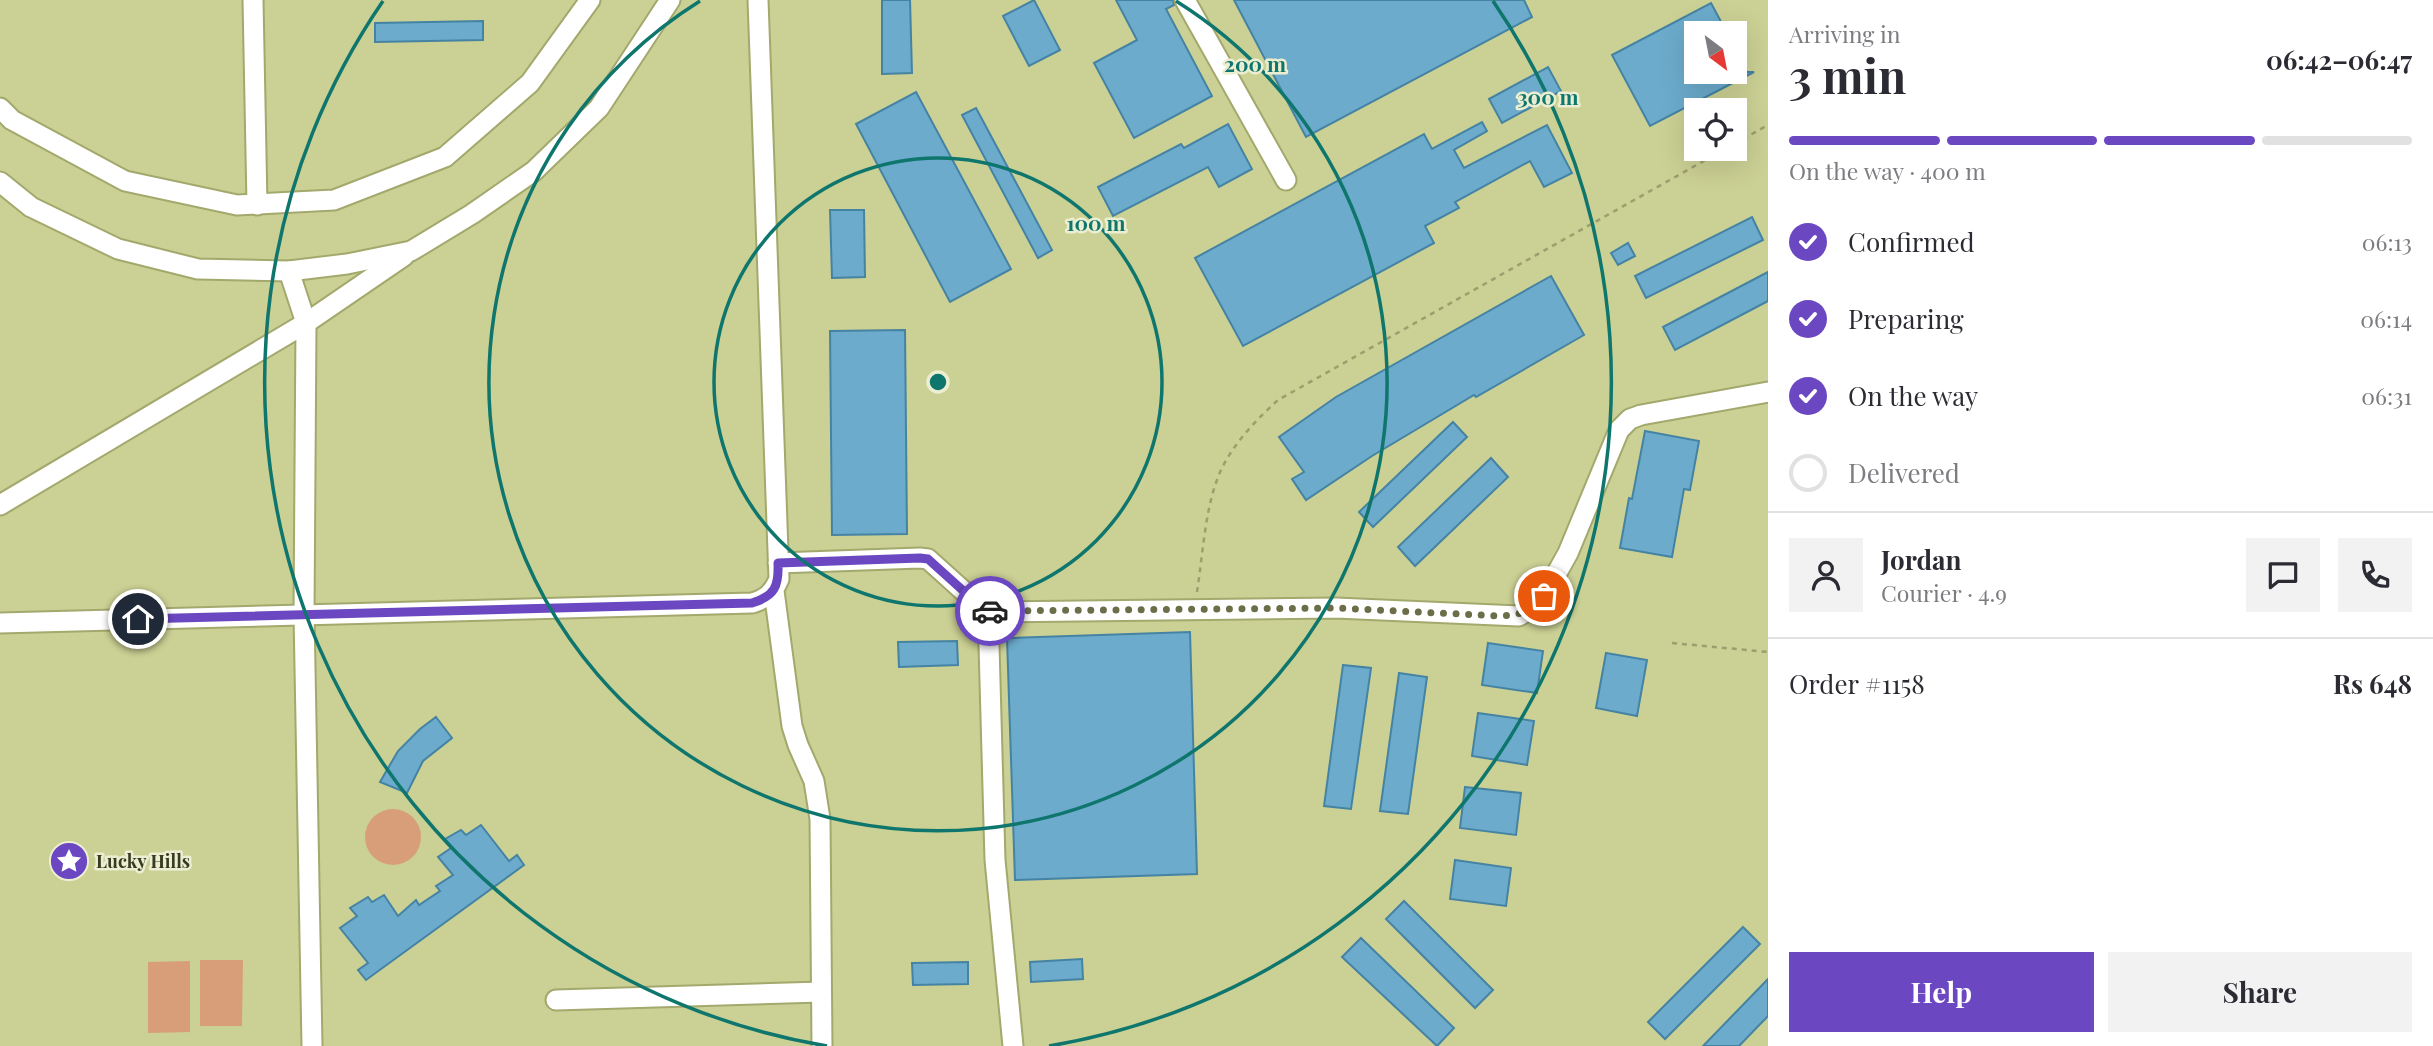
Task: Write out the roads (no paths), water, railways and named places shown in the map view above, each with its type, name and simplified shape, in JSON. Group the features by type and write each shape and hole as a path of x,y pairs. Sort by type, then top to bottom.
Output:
{"street":[{"path":"253,0 257,205"},
{"path":"0,108 12,120 125,181 237,205 334,200 445,157 530,83 590,0"},
{"path":"0,505 306,323 534,171 599,108 670,0"},
{"path":"0,623 752,603 764,599 774,591 779,579 758,0"},
{"path":"1185,0 1286,180"},
{"path":"0,182 31,206 118,249 198,269 289,271 347,264 411,251"},
{"path":"289,271 306,323 304,614 312,1046"},
{"path":"778,563 928,559 988,610 1336,608 1519,615 1532,608 1544,596 1568,553 1619,430 1630,419 1768,392"},
{"path":"774,591 792,726 814,781 820,819 822,1046"},
{"path":"988,610 995,860 1013,1046"},
{"path":"556,1000 821,992"}],"place":[{"name":"Lucky Hills","path":"69,861"}]}
